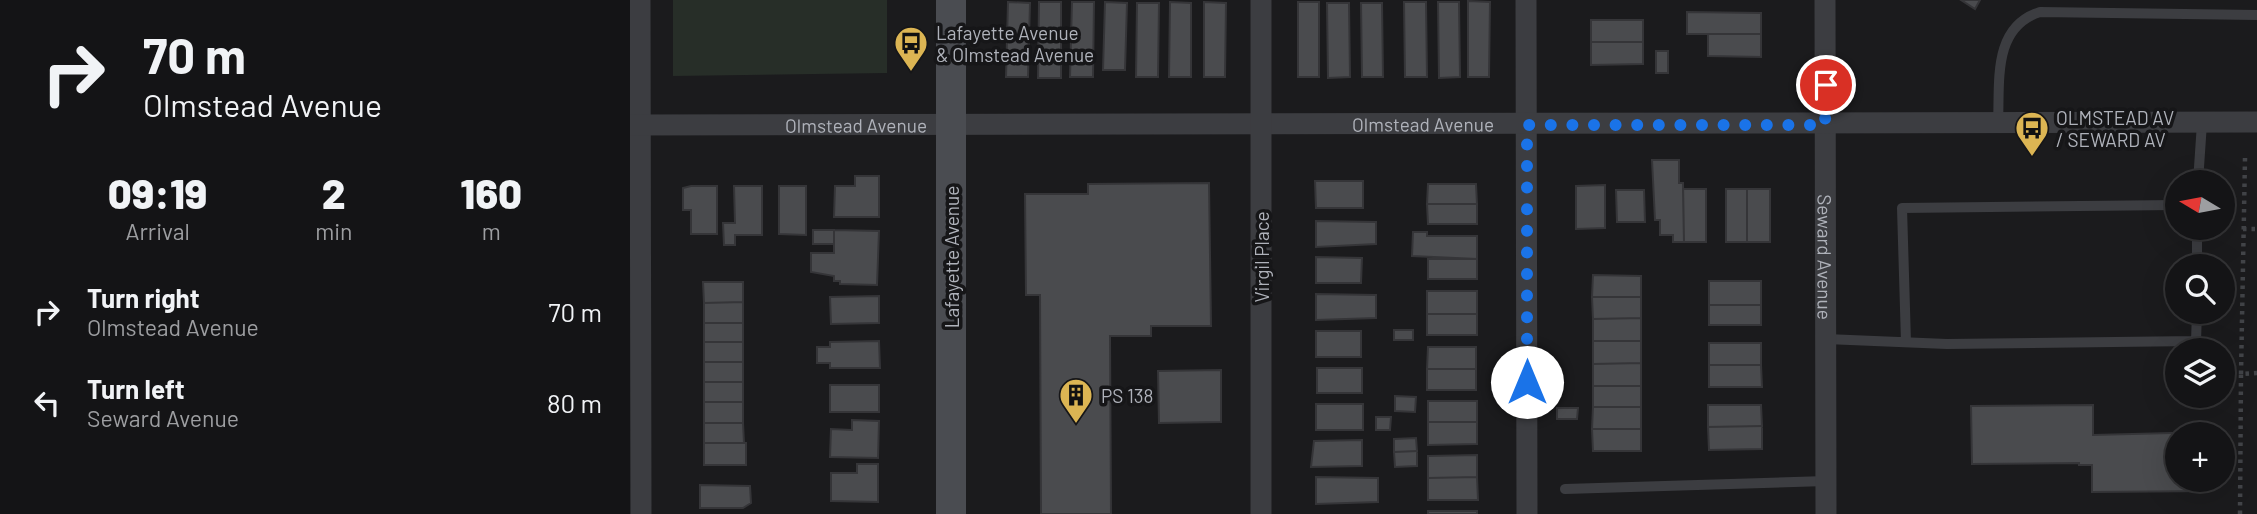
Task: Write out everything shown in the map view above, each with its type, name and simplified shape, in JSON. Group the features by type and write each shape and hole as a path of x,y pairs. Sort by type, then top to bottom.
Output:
{"street":[{"path":"640,0 635,125 641,514"},
{"name":"Lafayette Avenue","path":"951,0 951,514"},
{"name":"Virgil Place","path":"1261,0 1261,514"},
{"path":"1526,0 1527,514"},
{"name":"Seward Avenue","path":"1825,0 1826,514"},
{"name":"Olmstead Avenue","path":"635,125 1825,125 2257,122"}],"lane":[{"path":"1998,124 2000,66 2007,39 2021,18 2040,12 2257,15"},
{"path":"2200,170 2202,123"},
{"path":"1906,342 1902,208 2165,205"},
{"path":"1826,339 1906,342 2196,341 2197,324"},
{"path":"1565,489 1826,481"}],"path":[{"path":"2239,514 2245,158"},
{"path":"2243,229 2257,229"},
{"path":"2241,374 2257,373"}],"shaded area":[{"path":"673,0 887,0 887,73 673,76"}],"building":[{"path":"1961,0 1980,0 1975,9"},
{"path":"1468,1 1490,2 1489,77 1468,77"},
{"path":"1008,2 1030,3 1028,77 1006,77"},
{"path":"1039,2 1061,2 1061,78 1038,78"},
{"path":"1072,2 1094,2 1093,77 1070,77"},
{"path":"1105,2 1127,3 1125,70 1103,70"},
{"path":"1170,2 1191,3 1191,77 1169,77"},
{"path":"1204,2 1226,3 1225,77 1204,77"},
{"path":"1298,2 1319,2 1319,77 1298,77"},
{"path":"1404,2 1426,2 1427,77 1405,77"},
{"path":"1438,2 1459,2 1460,77 1439,78"},
{"path":"1137,3 1159,3 1158,77 1136,77"},
{"path":"1327,3 1349,3 1350,77 1328,78"},
{"path":"1361,3 1382,3 1383,77 1362,77"},
{"path":"1687,12 1761,13 1761,34 1687,34"},
{"path":"1591,20 1643,20 1643,42 1591,42"},
{"path":"1708,34 1761,34 1761,57 1708,56"},
{"path":"1591,42 1643,42 1643,64 1591,65"},
{"path":"1656,51 1668,51 1668,73 1656,73"},
{"path":"1652,160 1679,160 1679,183 1683,183 1684,242 1673,242 1673,235 1660,235 1660,220 1655,220"},
{"path":"855,176 879,176 879,217 834,217 835,186 855,186"},
{"path":"1315,181 1363,181 1363,208 1316,208"},
{"name":"PS 138","path":"1209,183 1211,326 1151,326 1151,336 1110,336 1111,514 1041,514 1040,295 1026,295 1025,194 1088,194 1088,184"},
{"path":"1428,184 1476,184 1477,204 1427,204"},
{"path":"1605,185 1605,228 1576,229 1576,186"},
{"path":"717,186 717,234 691,234 691,210 683,210 683,188"},
{"path":"734,186 762,186 762,235 735,235 735,245 724,245 723,223 735,223"},
{"path":"779,186 806,186 806,235 779,234"},
{"path":"1683,189 1706,189 1706,242 1684,242"},
{"path":"1726,189 1747,189 1747,242 1726,242"},
{"path":"1747,189 1770,189 1770,242 1747,242"},
{"path":"1616,190 1644,190 1645,222 1617,222"},
{"path":"1427,204 1477,204 1477,224 1428,224"},
{"path":"1316,221 1376,222 1376,244 1316,247"},
{"path":"813,230 834,230 834,244 813,244"},
{"path":"834,230 879,231 877,285 840,284 840,281 834,281 834,276 811,272 811,253 834,253"},
{"path":"1413,232 1427,232 1427,236 1477,236 1477,259 1412,256"},
{"path":"1316,257 1362,258 1361,283 1316,283"},
{"path":"1428,259 1477,259 1477,279 1428,279"},
{"path":"1593,275 1641,276 1641,297 1592,297"},
{"path":"1709,281 1761,281 1761,305 1709,305"},
{"path":"703,282 743,282 743,302 704,303"},
{"path":"1427,291 1477,291 1477,314 1427,314"},
{"path":"1316,294 1376,295 1376,318 1316,320"},
{"path":"879,296 879,323 831,324 830,297"},
{"path":"1592,297 1641,297 1641,318 1593,319"},
{"path":"743,302 743,323 704,323 704,303"},
{"path":"1709,305 1761,305 1761,325 1709,325"},
{"path":"1427,314 1477,314 1477,335 1427,335"},
{"path":"1641,318 1641,341 1593,341 1593,319"},
{"path":"704,323 743,323 743,342 704,342"},
{"path":"1394,330 1413,330 1413,340 1394,340"},
{"path":"1316,331 1361,331 1361,357 1316,357"},
{"path":"879,341 880,368 830,368 830,363 817,363 817,347 830,347 830,342"},
{"path":"1593,341 1641,341 1641,363 1593,364"},
{"path":"704,342 743,342 743,362 704,362"},
{"path":"1709,343 1761,343 1761,365 1709,365"},
{"path":"1428,347 1476,347 1476,369 1427,369"},
{"path":"704,362 743,362 743,382 704,382"},
{"path":"1641,363 1641,386 1593,386 1593,364"},
{"path":"1709,365 1761,365 1762,387 1709,387"},
{"path":"1317,368 1362,368 1362,393 1317,393"},
{"path":"1427,369 1476,369 1476,390 1427,390"},
{"path":"1221,370 1221,422 1159,423 1158,371"},
{"path":"704,382 743,382 743,402 704,402"},
{"path":"830,385 879,385 879,412 830,412"},
{"path":"1593,386 1641,386 1641,407 1593,407"},
{"path":"1395,396 1416,397 1415,412 1395,411"},
{"path":"1428,401 1477,401 1477,422 1428,422"},
{"path":"704,402 743,402 743,423 704,423"},
{"path":"1316,404 1363,404 1363,430 1316,430"},
{"path":"1708,405 1761,405 1762,426 1708,427"},
{"path":"2093,405 2093,435 2165,433 2165,491 2092,492 2092,465 2079,463 1972,464 1971,406"},
{"path":"1593,407 1641,407 1641,429 1592,429"},
{"path":"1557,408 1578,408 1577,419 1557,419"},
{"path":"1376,417 1391,417 1390,430 1376,430"},
{"path":"852,420 879,421 878,458 830,457 831,429 852,430"},
{"path":"1428,422 1477,422 1477,444 1428,445"},
{"path":"704,423 743,423 744,443 704,443"},
{"path":"1762,426 1762,449 1709,450 1708,427"},
{"path":"1592,429 1641,429 1641,451 1593,451"},
{"path":"1416,438 1417,451 1394,452 1394,439"},
{"path":"1362,440 1362,466 1311,467 1314,441"},
{"path":"704,443 746,443 746,465 704,465"},
{"path":"1417,451 1417,466 1395,467 1394,452"},
{"path":"1477,455 1477,477 1428,478 1428,456"},
{"path":"857,464 878,464 878,502 831,501 831,473 857,473"},
{"path":"1316,477 1378,478 1378,502 1316,504"},
{"path":"1477,477 1478,500 1428,500 1428,478"},
{"path":"700,485 750,486 751,503 743,508 700,508"},
{"path":"1428,511 1477,511 1477,514 1428,514"}],"place":[{"name":"Lafayette Avenue & Olmstead Avenue","path":"911,73"},
{"name":"OLMSTEAD AV / SEWARD AV","path":"2032,158"},
{"name":"PS 138","path":"1076,425"}],"route":[{"path":"1527,382 1527,125 1825,125 1826,85"}]}
